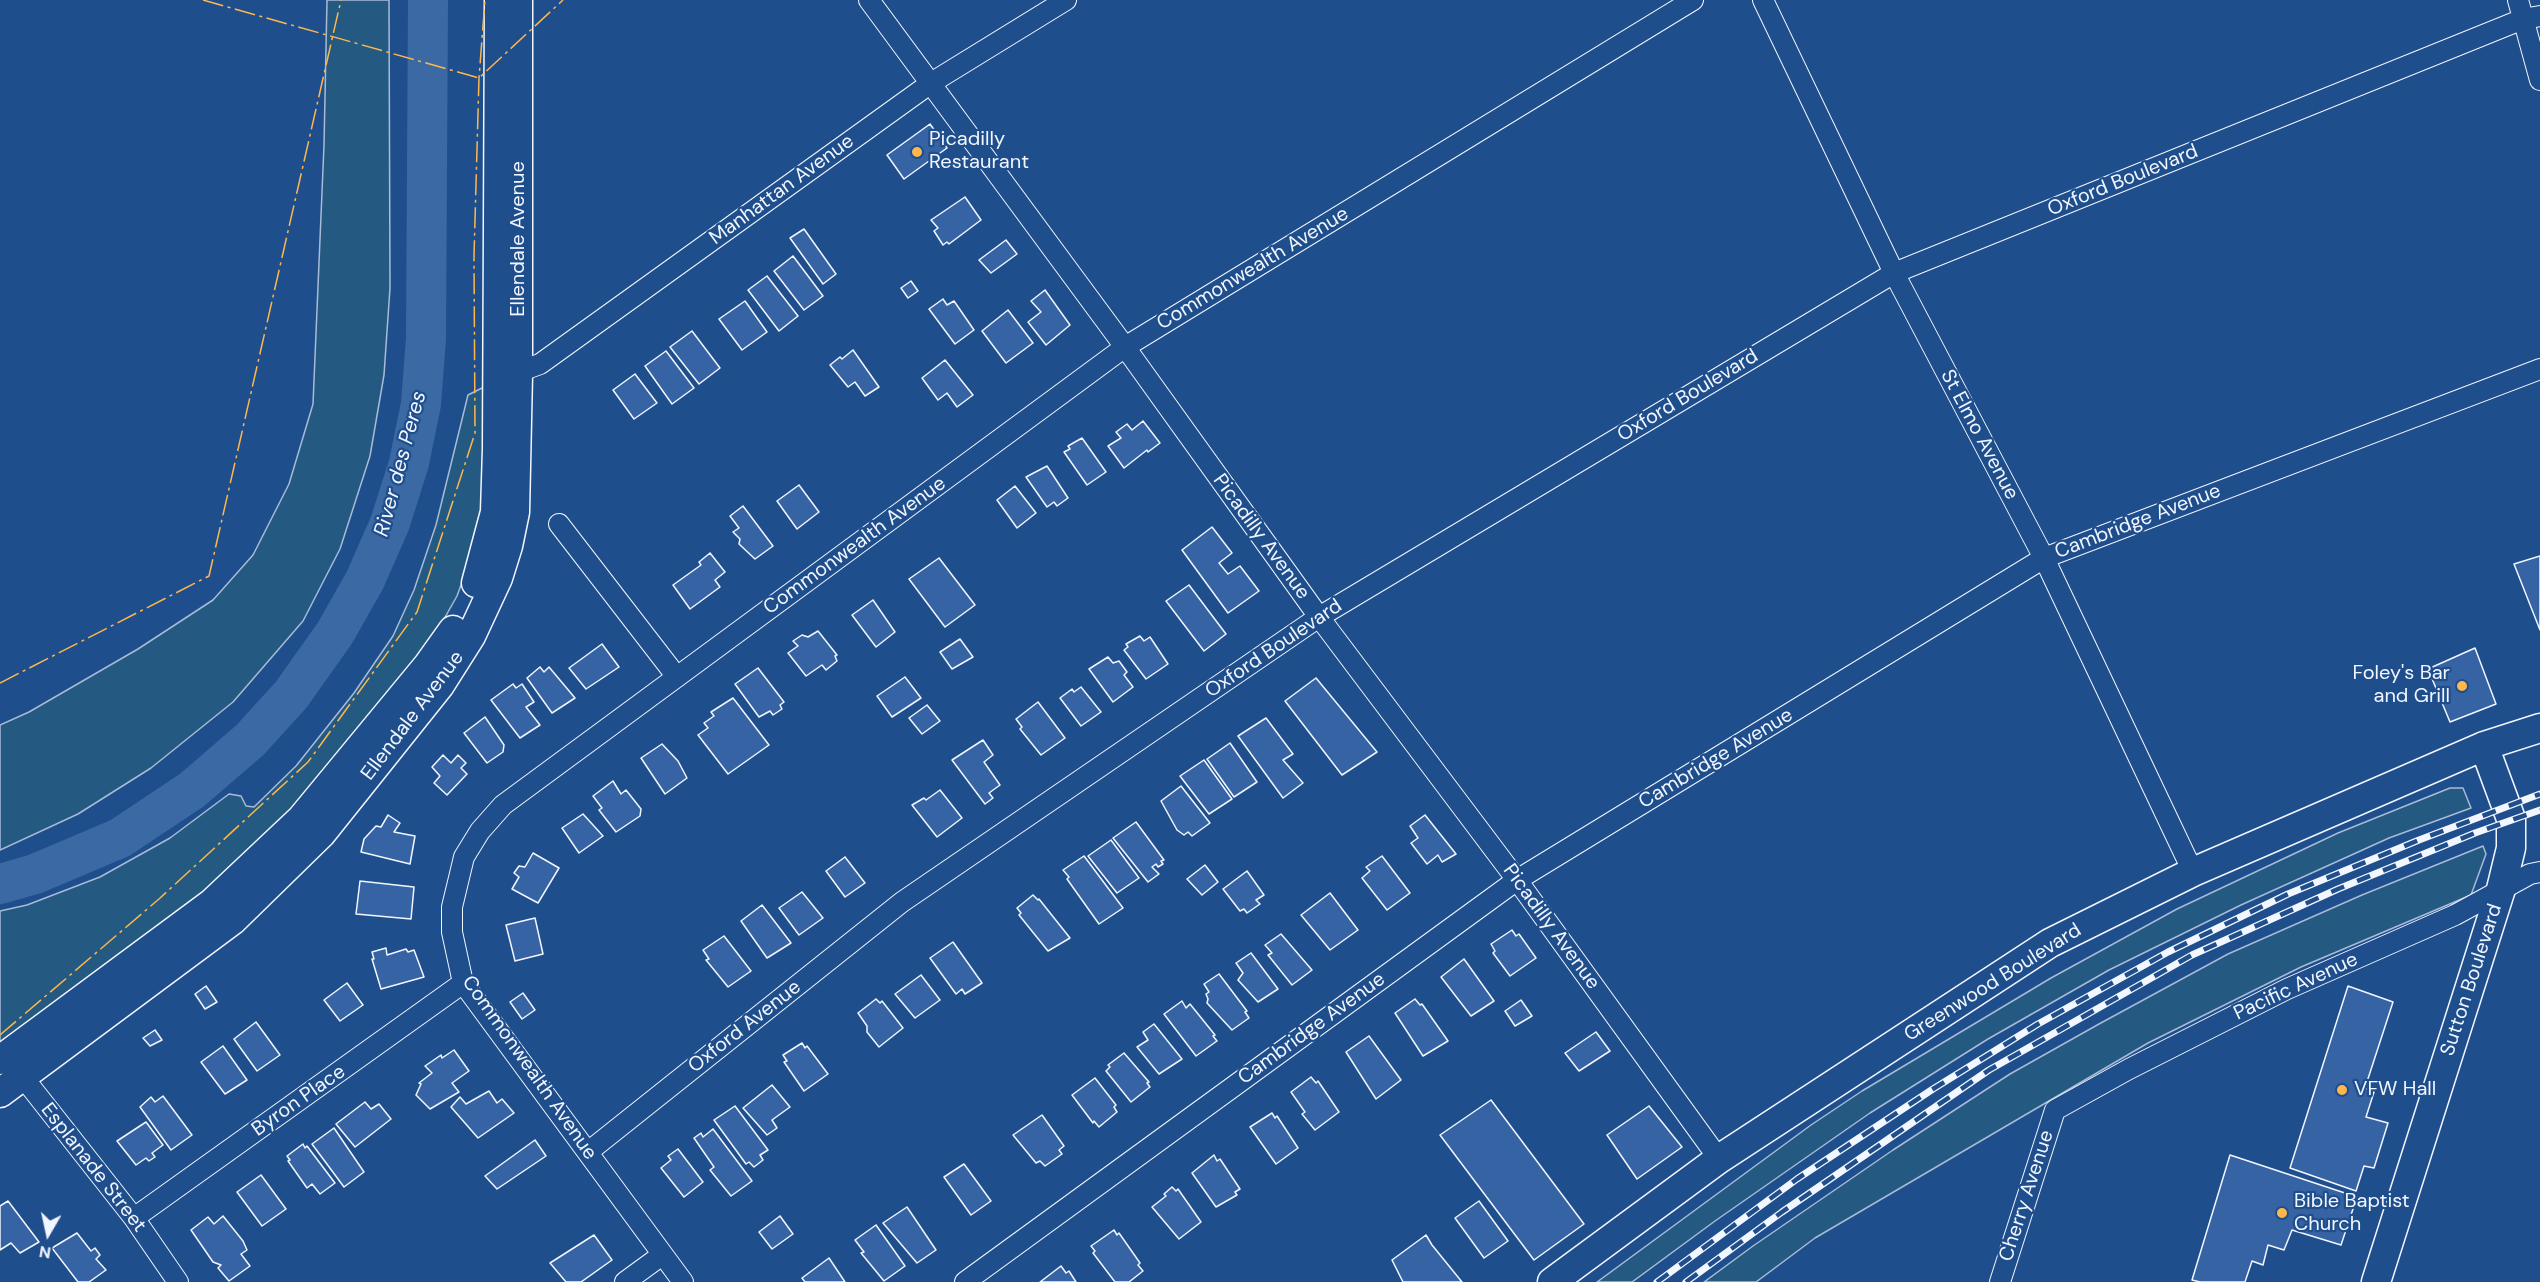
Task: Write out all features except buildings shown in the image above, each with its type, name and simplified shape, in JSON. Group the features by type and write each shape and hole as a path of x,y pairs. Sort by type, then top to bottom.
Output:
{"street":[{"name":"Ellendale Avenue","path":"499,0 508,369"},
{"name":"Ellendale Avenue","path":"7,1071 212,903 301,819 441,649 475,588 495,512 508,369 518,0"},
{"name":"Picadilly Avenue","path":"869,0 1319,617 1517,880 1719,1159"},
{"name":"Manhattan Avenue","path":"508,369 540,364 931,83 1066,0"},
{"name":"Commonwealth Avenue","path":"682,1282 464,983 452,932 452,907 464,857 480,831 503,805 1125,348 1693,0"},
{"name":"St Elmo Avenue","path":"1763,0 1894,273 2044,558 2193,872"},
{"name":"Oxford Boulevard","path":"902,902 1319,617 1894,273 2527,12"},
{"path":"2527,12 2540,80"},
{"name":"Cambridge Avenue","path":"965,1282 1517,880 2044,558 2540,369"},
{"path":"559,524 677,677"},
{"name":"Greenwood Boulevard","path":"1552,1282 1719,1159 2050,943 2193,872 2484,746 2540,728"},
{"name":"Sutton Boulevard","path":"2376,1282 2501,889 2511,848 2511,819 2484,746"},
{"name":"Pacific Avenue","path":"2055,1110 2129,1069 2287,989 2455,915 2530,874 2540,872"},
{"name":"Oxford Avenue","path":"588,1152 902,902"},
{"name":"Byron Place","path":"134,1218 464,983"},
{"name":"Esplanade Street","path":"7,1071 134,1218 178,1282"},
{"name":"Cherry Avenue","path":"2000,1282 2055,1110"},
{"path":"625,1282 662,1255"}],"shaded area":[{"path":"327,0 389,0 390,288 384,375 370,456 340,549 303,621 233,702 151,768 78,814 0,850 0,725 29,712 138,649 213,600 253,555 289,484 313,404 324,145"},
{"path":"486,386 487,481 472,555 457,596 431,642 327,776 228,879 0,1049 0,911 27,905 100,877 170,838 229,794 241,796 246,806 254,807 296,766 354,693 393,636 414,590 436,525 468,395"},
{"path":"2450,788 2463,788 2471,808 2389,838 2241,905 2109,970 1988,1039 1870,1113 1632,1282 1597,1282 1811,1125 1862,1091 2051,978 2177,909 2338,833"},
{"path":"2483,846 2486,854 2471,895 2301,967 2148,1043 1815,1238 1756,1282 1704,1282 1893,1150 2010,1074 2099,1024 2228,954 2362,895"}],"waterway":[{"name":"River des Peres","path":"0,884 35,874 120,838 192,790 250,740 291,695 335,633 365,580 390,523 409,463 421,404 426,338 428,0"}],"railway":[{"path":"1657,1282 1797,1179 1933,1089 2038,1024 2168,952 2288,894 2419,840 2540,794"},
{"path":"1686,1282 1782,1212 1989,1070 2192,955 2338,889 2475,833 2540,810"}],"power":[{"path":"203,0 479,78 563,0"},
{"path":"0,683 209,576 341,0"},
{"path":"0,1035 159,899 308,762 417,612 475,433 474,256 479,78 485,0"}],"place":[{"name":"Picadilly Restaurant","path":"917,152"},
{"name":"Foley's Bar and Grill","path":"2462,686"},
{"name":"VFW Hall","path":"2342,1090"},
{"name":"Bible Baptist Church","path":"2282,1213"}]}
